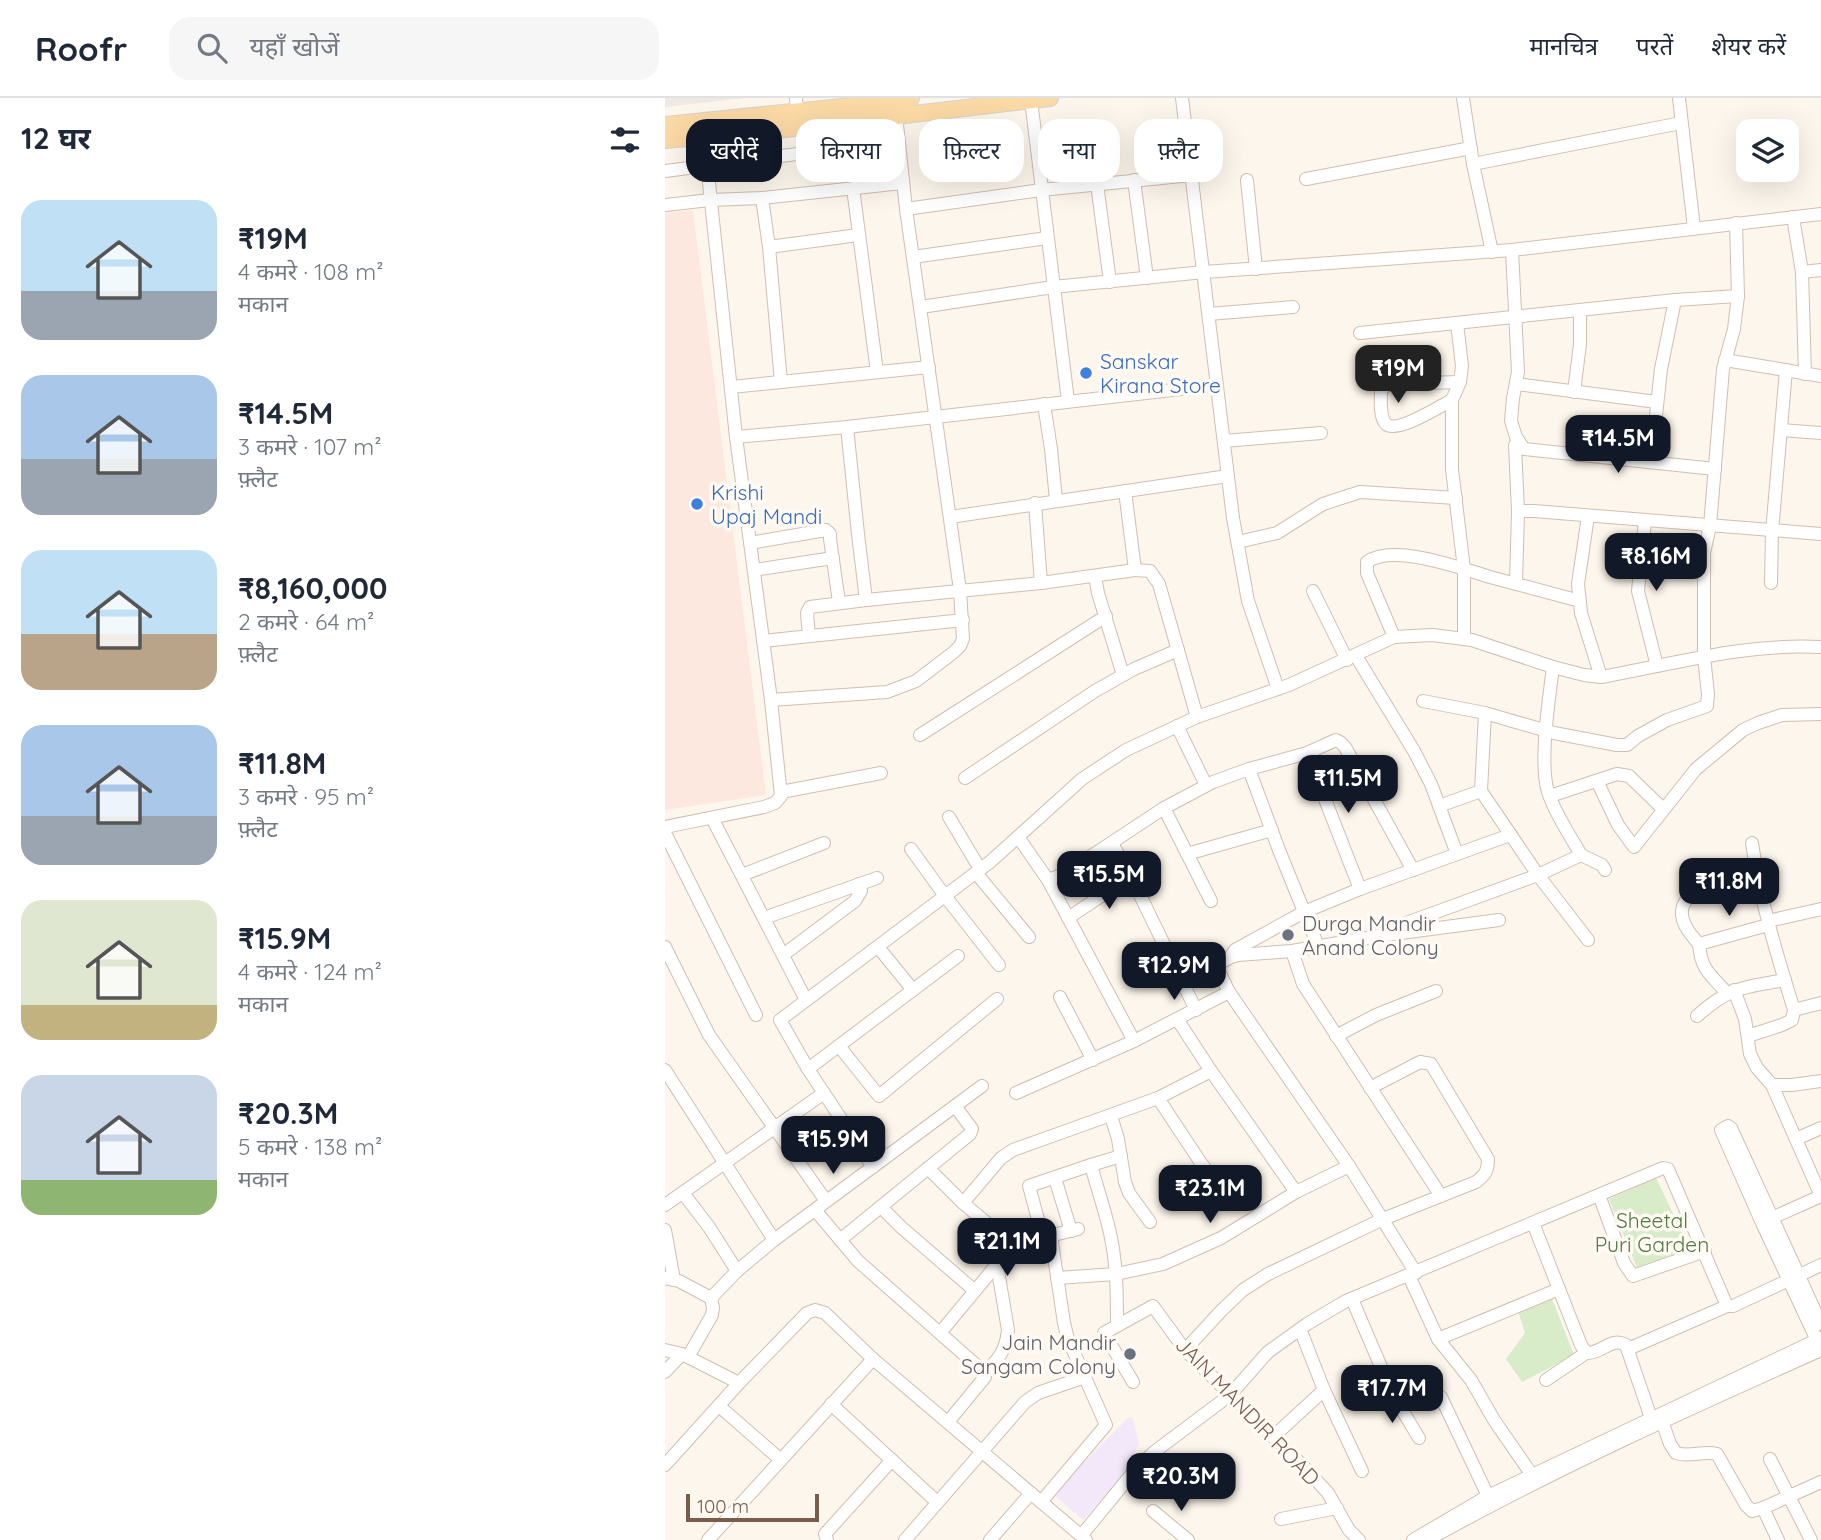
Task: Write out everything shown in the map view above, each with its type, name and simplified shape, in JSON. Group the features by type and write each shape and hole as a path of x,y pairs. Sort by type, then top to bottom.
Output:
{"main road":[{"path":"665,125 797,105 912,98"},
{"path":"782,129 1050,98"},
{"path":"665,140 686,138"}],"street":[{"path":"1182,98 1185,119"},
{"path":"1463,98 1473,164 1492,252"},
{"path":"1679,98 1694,228"},
{"path":"1031,100 1068,401"},
{"path":"896,115 896,119"},
{"path":"1473,164 1681,123"},
{"path":"1306,179 1471,148"},
{"path":"665,171 686,168"},
{"path":"906,209 1133,180 1147,278"},
{"path":"1247,180 1257,269"},
{"path":"665,827 775,803 781,796 736,437 708,182"},
{"path":"1193,182 1238,542 1248,601 1278,689"},
{"path":"665,205 902,183 960,590 963,639 954,652 916,681 887,692 771,700"},
{"path":"1097,184 1110,282"},
{"path":"853,188 877,372"},
{"path":"762,198 782,382"},
{"path":"921,307 1053,287 1204,272 1492,252 1821,214"},
{"path":"1793,217 1802,272 1805,374"},
{"path":"1423,701 1617,745 1627,745 1667,720 1707,706 1704,553 1710,526 1723,369 1734,329 1738,296 1736,223"},
{"path":"769,247 858,235"},
{"path":"913,257 1047,238"},
{"path":"1511,250 1518,372 1511,421 1516,437 1524,449 1715,468"},
{"path":"1802,272 1821,270"},
{"path":"1360,333 1675,300 1738,296"},
{"path":"1651,462 1661,369 1675,300"},
{"path":"1209,314 1293,307"},
{"path":"1574,392 1580,344 1580,310"},
{"path":"1457,323 1462,366 1460,382 1452,400 1452,470 1464,569 1464,639"},
{"path":"1725,360 1821,376"},
{"path":"731,387 929,367"},
{"path":"1771,583 1772,532 1786,370"},
{"path":"1452,400 1399,426 1385,423 1382,415 1381,391 1390,384 1460,382"},
{"path":"1515,384 1657,402"},
{"path":"736,437 1217,385"},
{"path":"1044,404 1056,500"},
{"path":"847,426 866,600"},
{"path":"1781,430 1821,433"},
{"path":"1224,441 1321,433"},
{"path":"1515,445 1518,511 1516,584"},
{"path":"950,517 1228,476"},
{"path":"1125,491 1135,570"},
{"path":"1238,542 1277,533 1323,504 1360,492 1456,498"},
{"path":"1035,503 1041,583"},
{"path":"1518,511 1821,534"},
{"path":"1588,516 1578,584 1581,613 1601,677"},
{"path":"1645,521 1638,591 1657,666"},
{"path":"750,543 826,530 829,534 839,602"},
{"path":"1394,637 1367,573 1367,562 1376,558 1403,556 1443,562 1580,601"},
{"path":"754,570 833,558"},
{"path":"809,636 807,612 810,607 1041,583 1135,570 1150,571 1159,584 1197,717"},
{"path":"1095,576 1123,675"},
{"path":"1313,591 1351,658 1415,751 1457,854"},
{"path":"920,735 1105,616"},
{"path":"763,641 963,621"},
{"path":"873,1167 808,1069 780,1020 978,871 1082,779 1126,750 1197,717 1278,689 1394,637 1432,635 1472,640 1553,667 1601,677 1748,649 1790,645 1821,647"},
{"path":"965,778 1084,698 1134,669 1178,650"},
{"path":"1553,667 1546,730 1545,774 1550,796 1581,855 1602,865 1605,870"},
{"path":"1485,713 1481,791 1538,875 1588,940"},
{"path":"1597,780 1618,825 1634,848 1696,769 1743,730 1783,715 1821,714"},
{"path":"1177,726 1206,785"},
{"path":"1048,880 1065,874 1164,808 1206,785 1249,769 1307,753 1336,740 1345,747 1413,870"},
{"path":"1307,753 1360,889"},
{"path":"1249,769 1318,946"},
{"path":"781,792 881,773"},
{"path":"1550,796 1617,774 1629,776 1663,808"},
{"path":"1439,806 1481,791"},
{"path":"1164,808 1211,901"},
{"path":"949,817 978,871 1029,937"},
{"path":"712,818 806,1000"},
{"path":"1187,854 1272,830"},
{"path":"665,832 756,1015"},
{"path":"1231,957 1235,950 1304,912 1510,835"},
{"path":"1018,837 1048,880 1135,1041"},
{"path":"742,876 824,843"},
{"path":"1112,843 1131,876 1196,1010"},
{"path":"1748,1036 1792,1020 1794,1010 1768,923 1752,843"},
{"path":"911,849 999,965"},
{"path":"1383,936 1398,926 1538,875 1581,855"},
{"path":"1068,918 1131,876"},
{"path":"764,918 877,878"},
{"path":"783,955 855,901 862,891 859,884"},
{"path":"1694,890 1683,906 1682,918 1699,944 1700,960 1706,970 1730,991 1745,1018 1751,1054 1757,1068 1772,1085 1821,1196 1767,1220"},
{"path":"1699,944 1821,909"},
{"path":"1499,920 1292,951 1238,955 1216,965 1229,992 1383,1219 1413,1274 1438,1339 1471,1380 1494,1420 1532,1475"},
{"path":"665,947 709,1035 827,1201"},
{"path":"878,947 913,990"},
{"path":"1292,951 1303,984 1441,1196"},
{"path":"808,1069 958,956"},
{"path":"1697,1016 1730,991 1785,980"},
{"path":"1336,1036 1376,1015 1436,991"},
{"path":"1016,1093 1135,1041 1229,992"},
{"path":"1060,997 1093,1060"},
{"path":"839,1046 879,1096 997,999"},
{"path":"1794,1010 1821,1003"},
{"path":"1177,1019 1296,1192"},
{"path":"1185,1350 1243,1290 1268,1274 1383,1219 1476,1182 1484,1176 1488,1170 1487,1159 1431,1063 1420,1062 1370,1088"},
{"path":"665,1070 773,1240"},
{"path":"963,1203 1001,1158 1013,1150 1158,1098 1211,1071"},
{"path":"1772,1085 1821,1081"},
{"path":"711,1298 773,1240 982,1086"},
{"path":"665,1205 824,1093"},
{"path":"1158,1098 1218,1185"},
{"path":"840,1240 970,1134 972,1129 955,1106"},
{"path":"1111,1116 1129,1193 1150,1222"},
{"path":"1413,1540 1488,1496 1820,1344 1767,1220 1721,1130 1726,1127 1731,1128 1767,1220"},
{"path":"1796,1139 1821,1128"},
{"path":"990,1540 1036,1498 1106,1425 1068,1339 1047,1237 1029,1186 1121,1156"},
{"path":"1091,1165 1110,1232 1116,1274 1117,1326 1104,1333 1133,1381"},
{"path":"1057,1278 1116,1274 1163,1264 1221,1238 1296,1192 1349,1166"},
{"path":"928,1168 963,1203 1013,1245"},
{"path":"665,1465 807,1313 815,1310 825,1314 873,1359 1079,1537 1135,1470 1230,1395 1268,1352 1300,1329 1352,1299 1663,1168 1668,1170 1727,1306"},
{"path":"940,1333 1013,1245 1074,1230 1055,1178"},
{"path":"683,1193 703,1218 737,1271"},
{"path":"1599,1195 1624,1263 1633,1276 1705,1251"},
{"path":"881,1207 975,1291"},
{"path":"815,1210 858,1261 984,1372 985,1377 948,1422"},
{"path":"1533,1223 1586,1353"},
{"path":"665,1230 670,1279 711,1298"},
{"path":"984,1372 996,1363 1007,1341 1008,1330 997,1265"},
{"path":"1627,1349 1727,1306 1733,1306 1821,1265"},
{"path":"1793,1277 1821,1324"},
{"path":"1438,1339 1559,1289"},
{"path":"665,1372 685,1356 712,1315 711,1298"},
{"path":"1352,1299 1393,1395 1419,1438"},
{"name":"JAIN MANDIR ROAD","path":"1117,1326 1153,1306 1185,1350 1328,1493 1349,1530 1359,1540"},
{"path":"1300,1329 1324,1390 1362,1471"},
{"path":"1546,1380 1586,1353 1594,1353 1614,1342 1622,1342 1626,1345 1676,1453 1717,1454 1748,1509 1752,1511 1763,1508 1821,1482"},
{"path":"665,1350 685,1356 739,1384"},
{"path":"708,1540 873,1359"},
{"path":"905,1540 1025,1402 1038,1393 1085,1377"},
{"path":"1273,1437 1324,1390"},
{"path":"1441,1397 1488,1496"},
{"path":"831,1404 937,1503"},
{"path":"719,1406 781,1460"},
{"path":"1427,1540 1658,1418"},
{"path":"1770,1458 1811,1540"},
{"path":"827,1540 825,1534 892,1460"},
{"path":"1281,1519 1337,1508"},
{"path":"1763,1508 1778,1540"},
{"path":"1153,1511 1188,1540"}],"shaded area":[{"path":"665,98 745,98 665,107"},
{"name":"Krishi Upaj Mandi","path":"693,210 766,795 665,810 665,213"},
{"path":"1207,1166 1226,1194 1190,1209 1183,1207 1173,1188"},
{"path":"1129,1417 1133,1419 1139,1444 1124,1474 1083,1520 1053,1494"}],"green space":[{"name":"Sheetal Puri Garden","path":"1656,1178 1690,1249 1638,1270 1609,1199"},
{"path":"1551,1296 1574,1355 1522,1382 1506,1359 1525,1333 1518,1311"}],"place":[{"name":"Sanskar Kirana Store","path":"1086,373"},
{"name":"Krishi Upaj Mandi","path":"697,504"},
{"name":"Durga Mandir Anand Colony","path":"1288,935"},
{"name":"Jain Mandir Sangam Colony","path":"1130,1354"}]}
